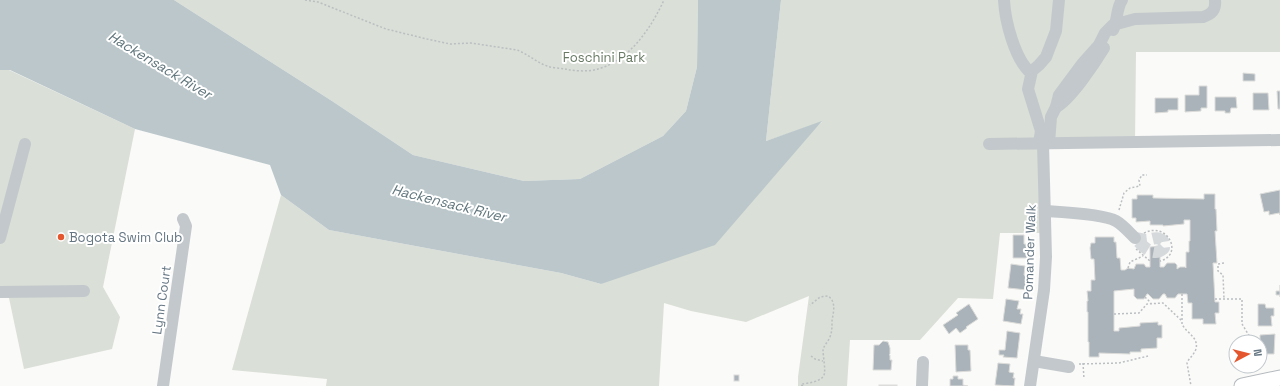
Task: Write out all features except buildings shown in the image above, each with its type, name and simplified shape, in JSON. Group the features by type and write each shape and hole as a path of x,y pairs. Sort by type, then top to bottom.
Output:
{"main road":[{"path":"1242,386 1280,378"}],"street":[{"path":"1004,0 1005,16 1013,43 1022,61 1031,73"},
{"path":"1044,143 1028,89 1031,73 1046,57 1053,38 1057,25 1059,0"},
{"path":"1044,143 1051,117 1056,107 1066,100 1095,63 1116,25 1118,9 1122,0"},
{"path":"1116,25 1135,19 1203,17 1214,12 1215,0"},
{"path":"989,144 1280,140"},
{"name":"Pomander Walk","path":"1030,386 1044,290 1046,257 1044,143"},
{"path":"0,238 25,144"},
{"path":"1045,211 1066,212 1109,218 1117,221 1137,239"},
{"name":"Lynn Court","path":"163,386 186,226 183,219"},
{"path":"0,292 84,291"},
{"path":"1034,361 1072,365"},
{"path":"922,386 923,362"}],"path":[{"path":"305,0 318,2 386,29 450,44 471,43 517,50 524,52 547,66 572,71 586,71 598,70 620,59 641,38 664,0"},
{"path":"1109,218 1120,207 1124,193 1130,188 1140,186 1139,180 1142,175 1147,175"},
{"path":"1150,261 1143,256 1137,239 1150,231 1160,231 1166,234 1172,246 1171,253 1164,260 1160,261"},
{"path":"1128,268 1130,262 1143,256"},
{"path":"1224,263 1218,264 1218,271 1223,275 1224,299"},
{"path":"1182,294 1183,326 1192,335 1196,344 1195,351 1187,363 1191,386"},
{"path":"803,386 801,385 802,384 809,383 823,376 823,349 830,337 834,304 830,297 824,296 820,297 810,305"},
{"path":"1145,297 1151,304"},
{"path":"1215,299 1242,299 1242,324 1248,334"},
{"path":"1114,314 1139,313 1147,304 1163,303 1182,321"},
{"path":"811,356 815,359 823,361"},
{"path":"1072,365 1119,362 1148,356"},
{"path":"1083,364 1084,379"}],"green space":[{"name":"Foschini Park","path":"174,0 698,0 697,67 686,111 663,136 580,179 524,181 413,155 332,101"},
{"path":"781,0 1280,0 1280,52 1136,52 1135,142 1043,143 1046,233 1000,233 993,299 958,298 920,340 850,340 847,386 798,386 809,296 746,322 691,311 664,303 659,386 326,386 327,379 232,370 281,195 329,230 561,273 601,284 822,122 766,141"},
{"path":"0,70 9,70 135,129 103,287 120,317 112,349 24,369 9,298 0,298"}],"water":[{"name":"Hackensack River","path":"0,0 174,0 332,101 413,155 524,181 580,179 663,136 686,111 697,67 698,0 781,0 766,141 822,121 715,245 601,284 561,273 329,230 281,195 270,165 135,129 10,70 0,70"}],"tunnel":[{"path":"1135,238 1145,240 1159,238 1163,241 1164,248 1160,251 1152,252 1144,247 1135,238"}],"place":[{"name":"Bogota Swim Club","path":"61,237"}]}
